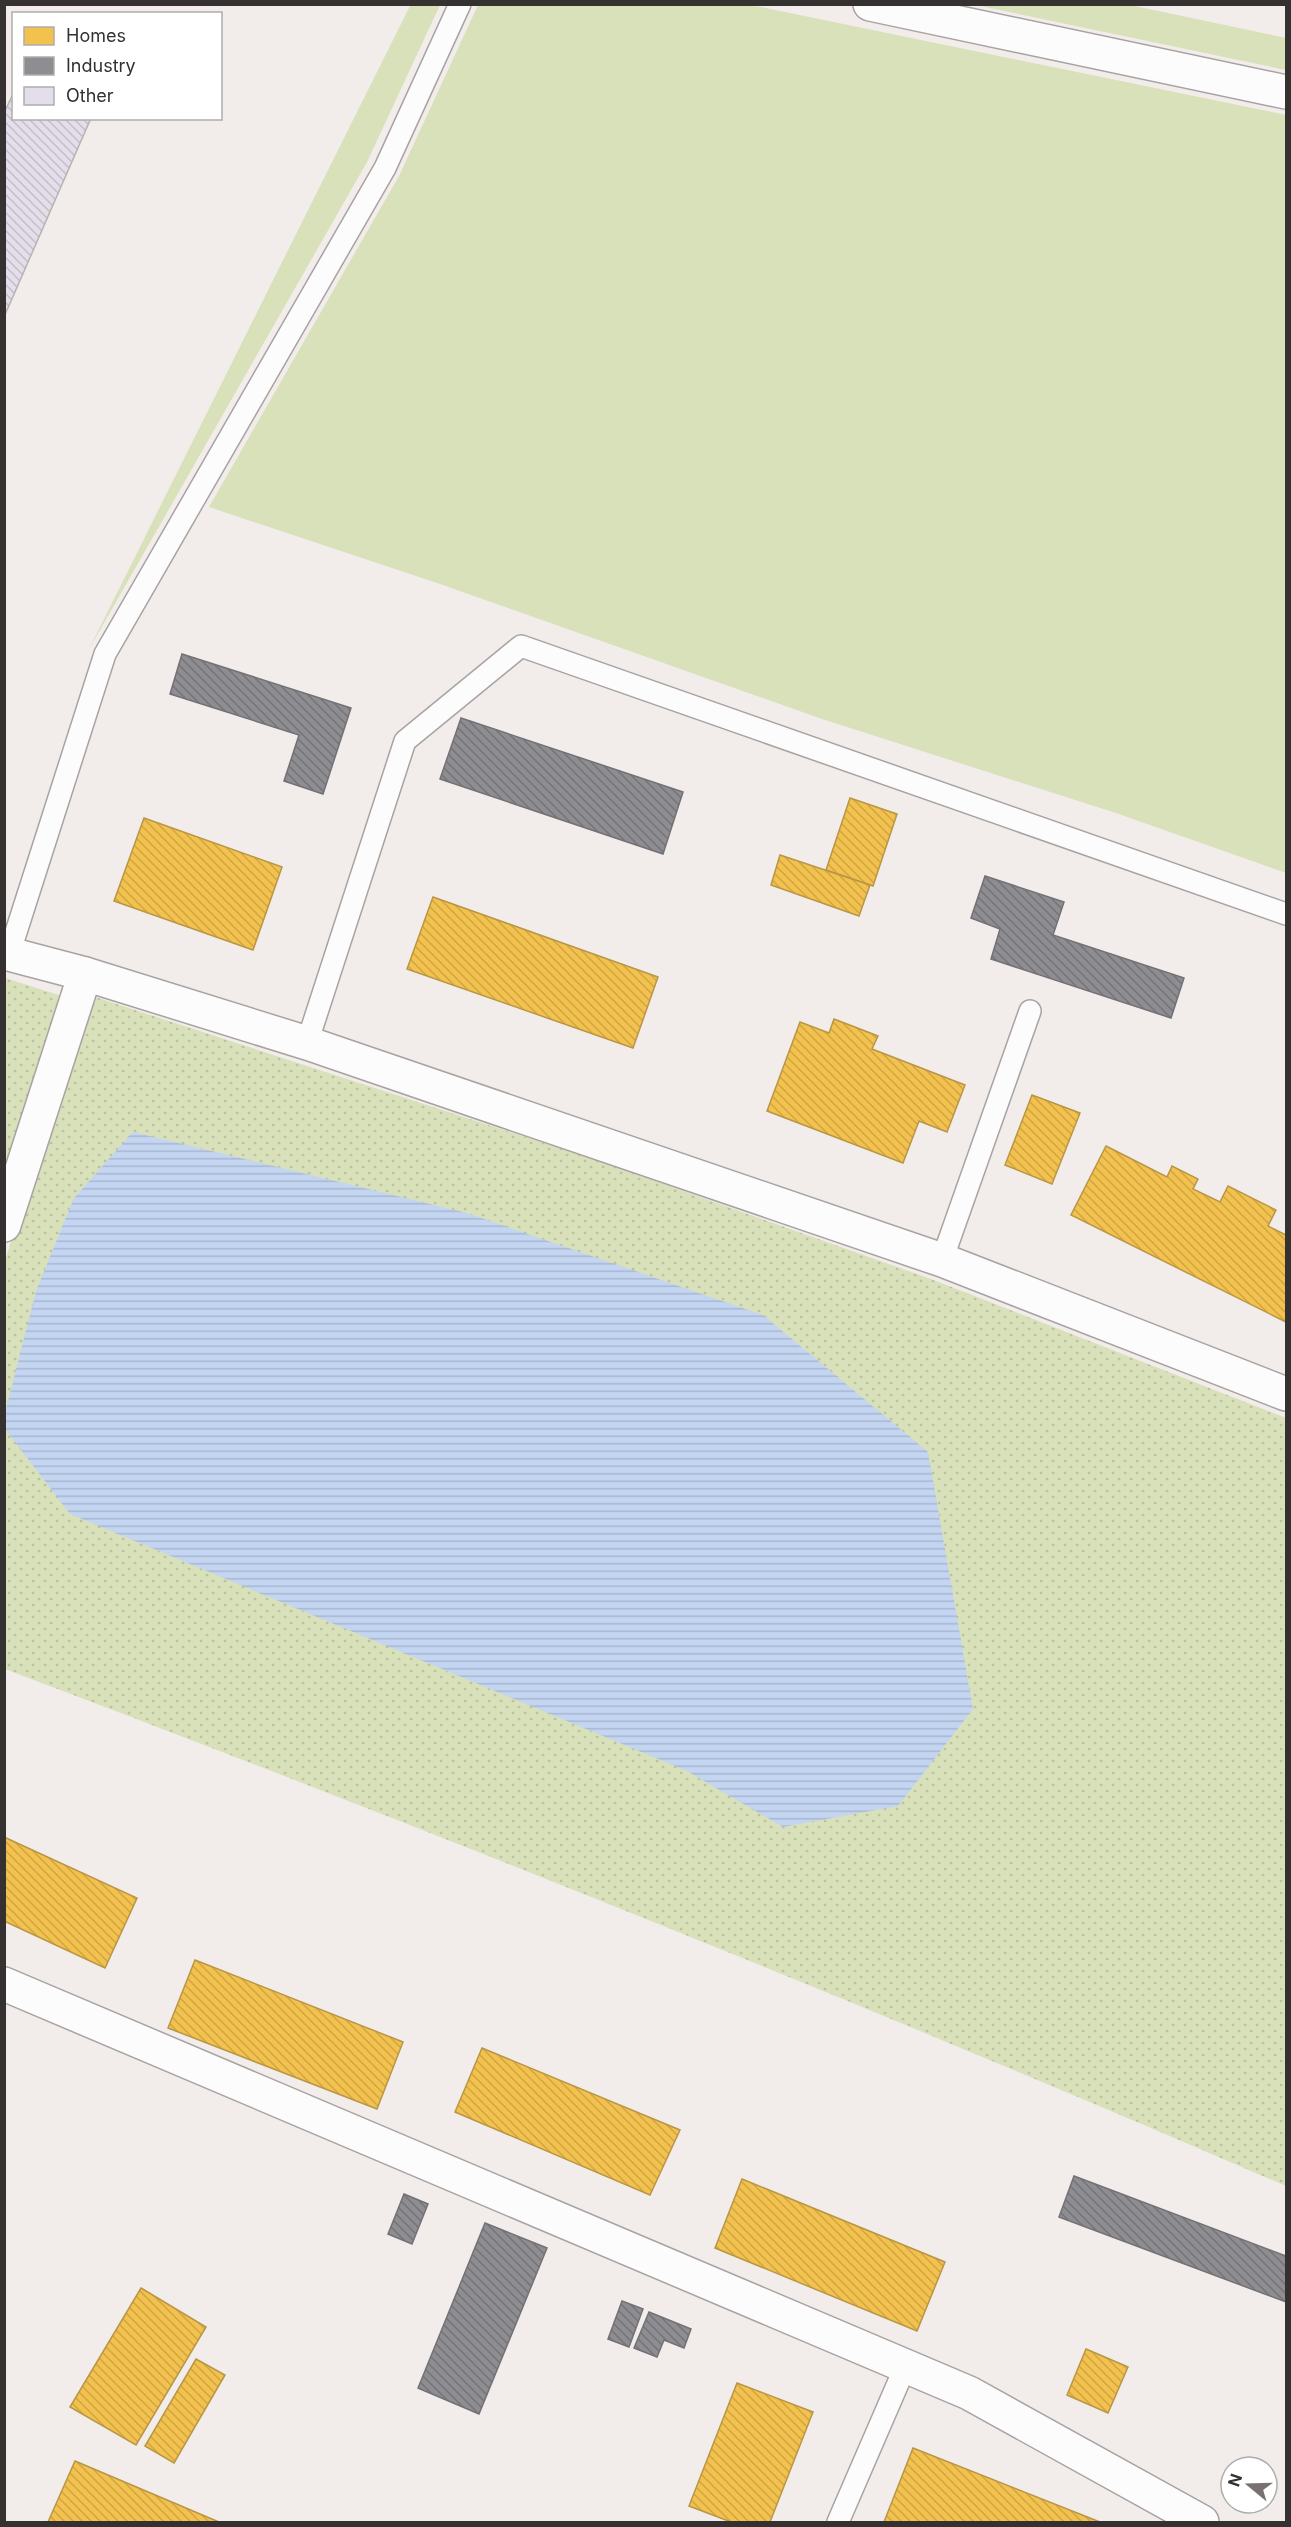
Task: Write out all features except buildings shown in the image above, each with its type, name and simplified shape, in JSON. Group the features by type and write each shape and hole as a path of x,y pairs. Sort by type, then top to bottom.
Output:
{"street":[{"path":"870,4 1287,92"},
{"path":"7,953 85,974 307,1043 942,1260 1287,1394"},
{"path":"4,1225 85,974"},
{"path":"4,1984 969,2393 1202,2523"}],"lane":[{"path":"7,953 105,654 385,168 460,4"},
{"path":"307,1043 405,741 521,646 1287,914"},
{"path":"942,1260 1030,1011"},
{"path":"838,2523 906,2365"}],"green space":[{"path":"411,4 440,5 367,162 88,651"},
{"path":"478,5 751,5 1286,115 1286,873 1116,813 822,719 443,585 209,507 399,176"},
{"path":"976,5 1130,5 1286,38 1286,70"},
{"path":"5,978 65,997 5,1182"},
{"path":"89,995 596,1160 931,1279 1286,1418 1286,2186 968,2051 648,1920 328,1793 5,1669 5,1261"}],"water":[{"path":"133,1132 467,1213 763,1315 928,1452 973,1709 898,1806 783,1827 687,1771 70,1514 5,1429 5,1413 36,1291 74,1198"}]}
